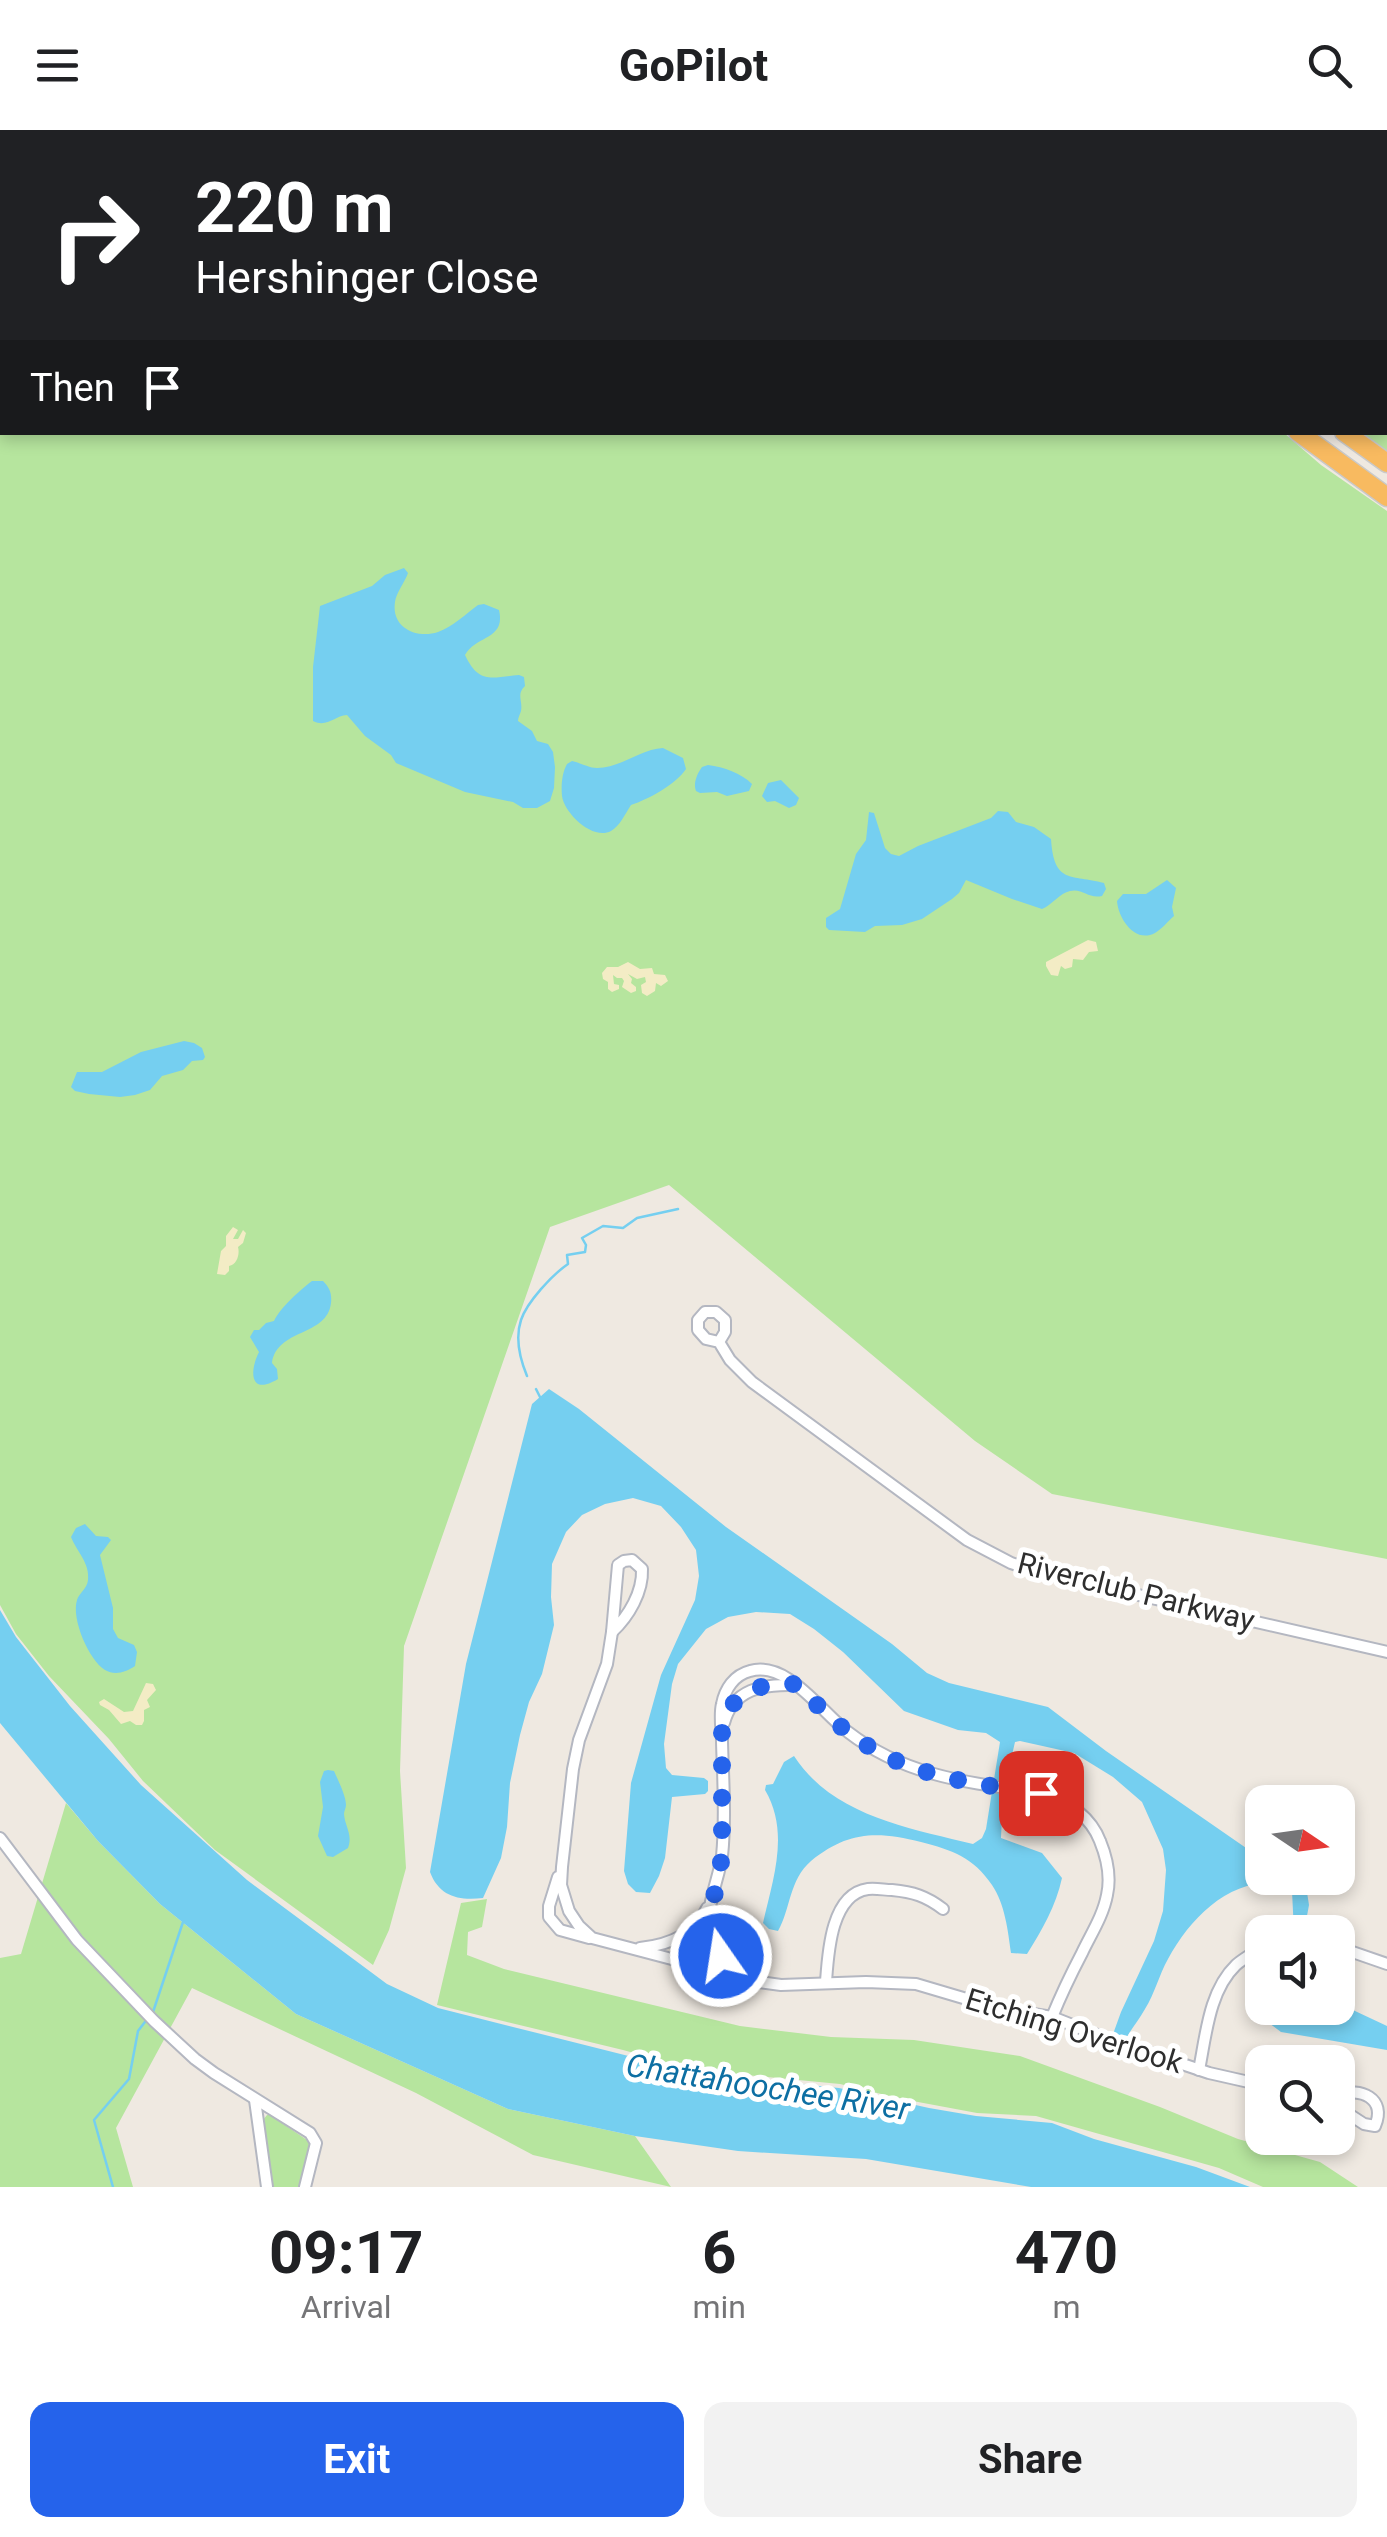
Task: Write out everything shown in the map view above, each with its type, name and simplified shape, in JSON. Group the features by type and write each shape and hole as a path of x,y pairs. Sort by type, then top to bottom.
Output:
{"highway":[{"path":"1302,435 1387,497"},
{"path":"1348,435 1387,463"}],"street":[{"name":"Riverclub Parkway","path":"719,1342 752,1382 967,1540 1000,1558 1038,1572 1387,1652"},
{"name":"Etching Overlook","path":"592,1938 569,1911 561,1885 562,1867 573,1769 608,1664 618,1565 632,1560 642,1569 641,1583 629,1611 612,1632"},
{"path":"742,1978 715,1946 709,1922 722,1857 720,1709 727,1688 738,1676 766,1669 782,1673 846,1731 898,1763 926,1773 1041,1793 1071,1805 1096,1830 1108,1869 1108,1892 1100,1918 1063,1988 1052,2018"},
{"path":"722,1728 732,1704 750,1690 769,1684 795,1684"},
{"path":"0,1838 78,1940 156,2023 195,2059 310,2132 316,2143 305,2187"},
{"name":"Etching Overlook","path":"562,1867 549,1906 549,1917 560,1930 781,1985 916,1984 998,2008 1052,2018 1198,2070 1245,2082"},
{"path":"826,1982 837,1919 844,1902 856,1893 870,1888 916,1893 943,1909"},
{"path":"624,1947 660,1946 683,1934 703,1916 714,1893"},
{"path":"1355,1953 1387,1964"},
{"path":"1198,2070 1219,1988 1245,1958"},
{"path":"1355,2091 1369,2092 1379,2100 1384,2116 1375,2126 1355,2118"},
{"path":"255,2100 267,2187"}],"green space":[{"path":"0,435 1286,435 1321,465 1387,511 1387,1559 1052,1494 975,1441 669,1185 550,1227 404,1646 400,1771 406,1868 389,1930 373,1965 215,1850 143,1781 49,1676 16,1634 0,1605"},
{"path":"1362,435 1387,435 1387,452"},
{"path":"66,1803 160,1904 296,2014 508,2109 635,2136 671,2187 533,2155 416,2093 192,1988 116,2128 133,2187 0,2187 0,1958 21,1954"},
{"path":"487,1899 482,1927 468,1932 467,1955 504,1969 740,2026 831,2037 914,2040 1020,2056 1245,2141 1245,2155 1295,2155 1320,2162 1358,2187 1263,2187 1219,2168 1036,2116 977,2113 840,2084 695,2070 437,2005 461,1903"},
{"path":"267,2115 310,2142 300,2187 273,2187 263,2120"}],"sand":[{"path":"1088,940 1096,942 1098,951 1089,952 1083,960 1073,959 1072,967 1061,966 1058,976 1051,975 1046,962"},
{"path":"628,962 640,969 652,968 654,974 665,975 668,981 661,986 656,983 655,991 647,996 641,985 646,982 645,977 637,979 628,974 636,987 631,993 622,987 622,978 613,975 619,989 612,992 602,973 607,967"},
{"path":"233,1227 238,1230 233,1239 238,1239 243,1230 246,1233 243,1243 229,1271 217,1274 226,1236"},
{"path":"146,1683 153,1684 156,1690 147,1700 150,1707 144,1710 142,1725 130,1721 121,1724 100,1705 104,1699 124,1712 133,1711"}],"water":[{"path":"404,568 408,573 395,611 407,629 430,634 454,624 478,605 499,610 498,627 465,655 481,675 524,677 518,721 553,752 554,788 550,801 537,808 523,808 513,802 465,792 396,763 347,715 326,722 313,721 313,667 320,606 372,586 385,575"},
{"path":"663,748 683,758 686,769 661,791 631,805 611,831 588,829 568,810 562,792 567,764 572,761 594,768 606,767"},
{"path":"708,765 743,777 752,784 749,791 727,796 696,791 697,776"},
{"path":"781,780 799,798 796,805 789,808 775,801 767,802 762,796 768,783"},
{"path":"998,811 1008,812 1016,822 1034,827 1051,839 1060,871 1104,883 1102,896 1070,891 1042,909 966,880 959,893 922,919 875,926 865,932 826,927 826,918 840,909 856,854 866,840 869,812 874,813 885,848 899,856 991,818"},
{"path":"1167,880 1176,888 1174,916 1155,933 1134,932 1120,914 1117,901 1123,894 1146,894"},
{"path":"184,1041 202,1048 203,1060 192,1061 183,1070 162,1076 150,1090 120,1097 89,1094 71,1087 77,1072 102,1072 141,1052"},
{"path":"312,1281 323,1281 329,1289 328,1314 276,1352 272,1363 278,1379 269,1384 257,1383 253,1374 259,1352 250,1337 254,1330 274,1321 285,1305"},
{"path":"549,1389 726,1527 927,1673 949,1683 1048,1707 1245,1847 1245,1887 1216,1902 1189,1928 1165,1965 1118,2056 1109,2054 1108,2048 1163,1911 1163,1849 1142,1802 1113,1777 1074,1753 1015,1742 1001,1838 1042,1853 1062,1878 1052,1908 1027,1954 1011,1953 1000,1901 977,1868 942,1848 890,1836 850,1839 825,1851 798,1877 778,1931 763,1923 775,1873 778,1839 773,1806 765,1790 766,1785 773,1784 784,1762 794,1756 829,1793 874,1816 973,1844 986,1829 1000,1742 986,1733 958,1730 904,1711 843,1652 790,1614 756,1612 728,1617 706,1629 678,1664 664,1744 666,1768 672,1775 704,1778 708,1791 672,1797 659,1876 650,1893 636,1892 628,1884 624,1871 631,1783 661,1675 695,1600 699,1576 696,1550 681,1527 661,1506 633,1498 605,1504 582,1515 566,1532 552,1564 554,1625 542,1674 520,1735 501,1858 483,1898 465,1899 439,1887 430,1872 466,1664 532,1404"},
{"path":"85,1524 96,1536 111,1540 100,1555 113,1608 113,1629 118,1638 134,1645 137,1652 135,1666 128,1670 109,1672 99,1665 79,1628 77,1600 88,1574 71,1537 76,1528"},
{"name":"Chattahoochee River","path":"0,1610 70,1706 141,1785 247,1880 387,1984 438,2008 709,2075 839,2088 976,2116 1052,2123 1250,2187 1031,2187 866,2159 738,2151 635,2136 508,2109 296,2014 160,1904 98,1841 0,1723"},
{"path":"328,1770 334,1771 345,1797 344,1814 350,1839 348,1848 333,1857 327,1856 318,1836 323,1807 320,1782"},
{"path":"1292,1895 1307,1895 1307,1915 1293,1915"},
{"path":"1355,2011 1387,2026 1387,2050 1281,2032 1272,2025 1355,2025"}],"waterway":[{"path":"527,1376 519,1348 521,1320 541,1289 568,1264 567,1255 585,1252 582,1238 603,1226 623,1228 637,1218 678,1209"},
{"path":"536,1389 540,1397"},
{"path":"153,2012 185,1922"},
{"path":"113,2187 94,2120 129,2079 138,2031 148,2018"}],"route":[{"path":"721,1956 709,1922 722,1857 722,1728 732,1704 750,1690 769,1684 795,1684 846,1731 898,1763 926,1773 1041,1793"}]}
